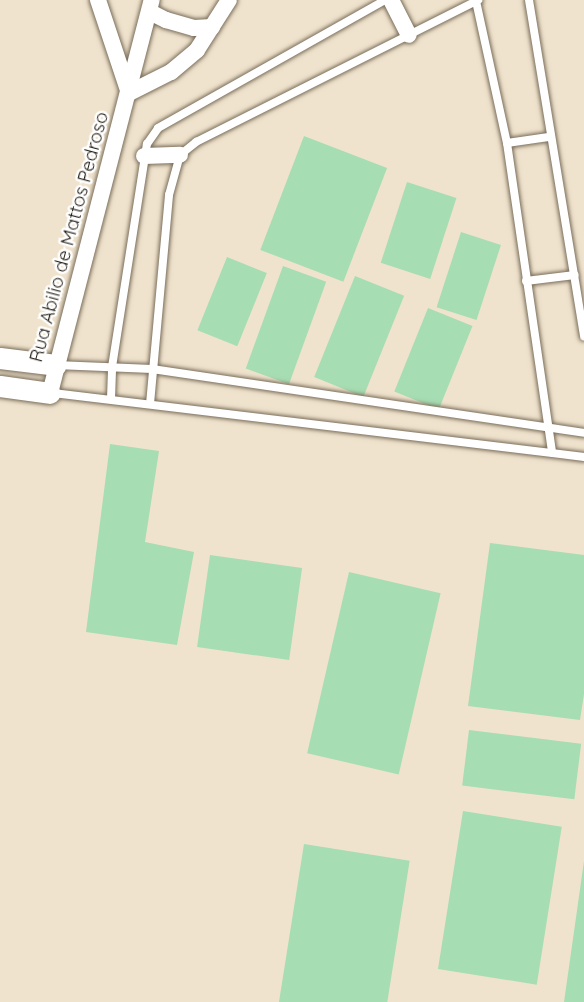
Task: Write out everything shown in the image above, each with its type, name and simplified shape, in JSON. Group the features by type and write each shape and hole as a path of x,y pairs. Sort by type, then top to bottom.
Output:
{"street":[{"path":"98,0 129,93"},
{"name":"Rua Abilio de Mattos Pedroso","path":"129,93 171,72 197,50 229,0"},
{"path":"391,0 409,35"},
{"path":"151,6 166,20 194,28 212,27"},
{"name":"Rua Abilio de Mattos Pedroso","path":"50,393 151,6"},
{"path":"144,156 180,155"},
{"path":"0,358 56,365"},
{"path":"0,386 50,393"}],"lane":[{"path":"111,399 112,367 147,144 158,128 385,0"},
{"path":"529,0 549,137 584,337"},
{"path":"150,404 169,195 180,155 196,142 477,1 507,143 552,453"},
{"path":"507,143 549,137"},
{"path":"526,281 575,275"},
{"path":"56,365 152,369 549,430 584,433"},
{"path":"50,393 584,457"}],"green space":[{"path":"304,136 387,168 343,282 260,250"},
{"path":"407,182 456,198 430,279 381,263"},
{"path":"461,232 501,245 477,320 437,307"},
{"path":"227,257 267,273 237,346 197,330"},
{"path":"283,266 326,282 289,384 246,368"},
{"path":"355,276 404,296 363,397 314,377"},
{"path":"428,308 473,326 439,409 394,391"},
{"path":"110,444 159,451 145,542 194,552 177,645 86,632"},
{"path":"490,543 584,555 584,694 580,720 468,706"},
{"path":"210,555 302,568 289,660 197,647"},
{"path":"349,572 441,593 399,774 307,753"},
{"path":"469,730 581,744 574,799 462,786"},
{"path":"463,811 562,827 537,985 438,969"},
{"path":"304,844 410,861 387,1002 279,1002"},
{"path":"584,861 584,1002 564,1002"}]}
